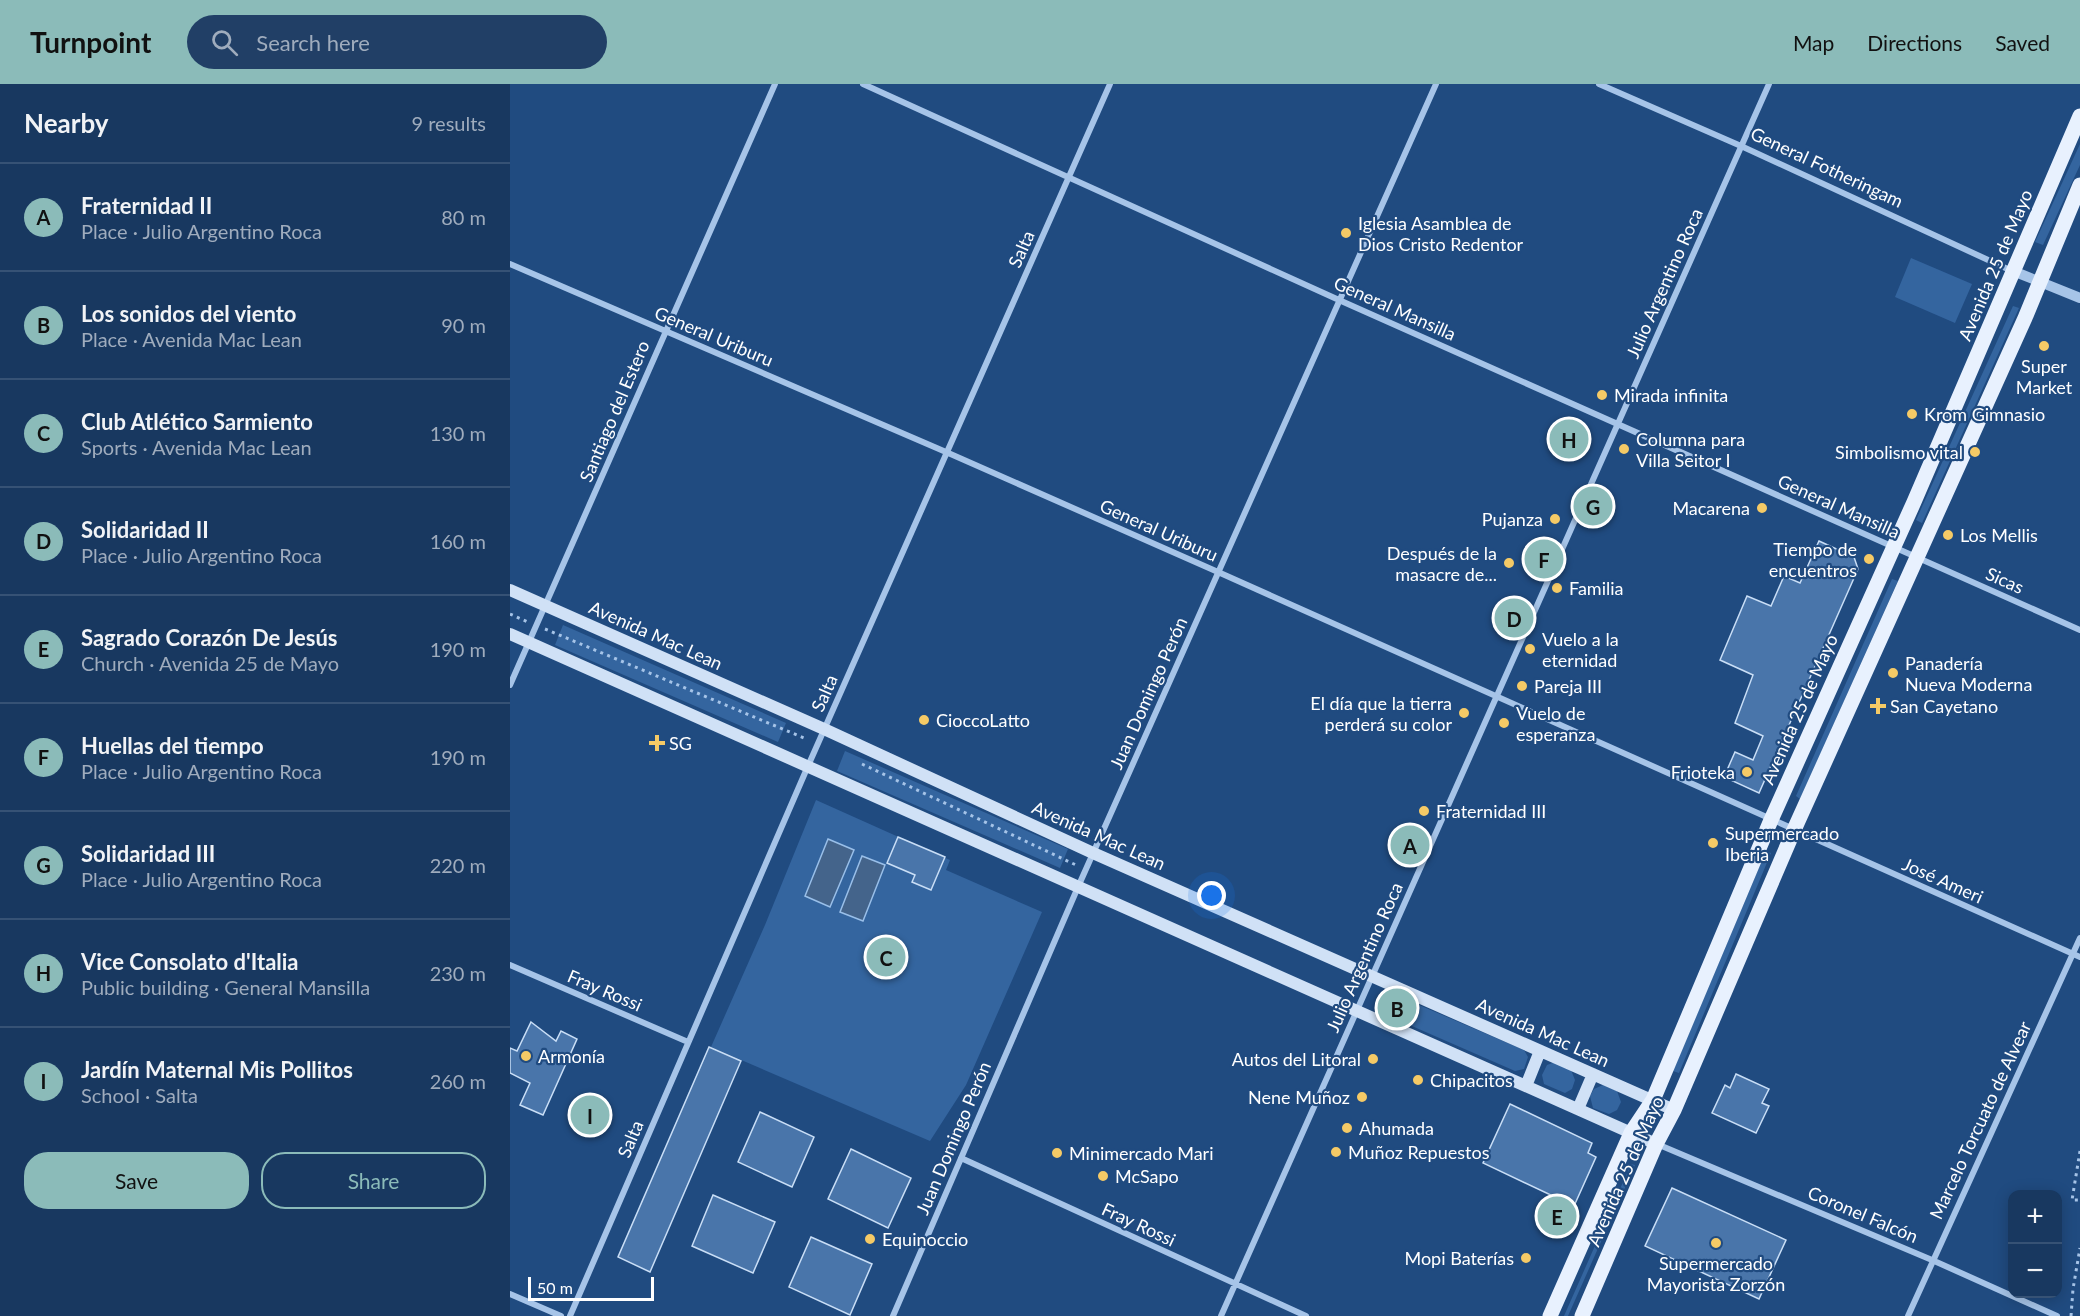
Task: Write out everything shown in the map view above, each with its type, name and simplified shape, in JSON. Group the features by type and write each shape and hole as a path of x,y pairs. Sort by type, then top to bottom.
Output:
{"main road":[{"name":"Avenida 25 de Mayo","path":"1550,1316 1631,1132 1653,1100 1771,820 2080,116"},
{"name":"Avenida 25 de Mayo","path":"1581,1316 1656,1144 1674,1110 1794,830 2040,282 2080,185"},
{"name":"Avenida Mac Lean","path":"510,590 824,729 1093,853 1674,1110"},
{"path":"510,634 1656,1144"},
{"path":"1526,1086 1540,1050"},
{"path":"1578,1109 1593,1074"}],"street":[{"name":"Santiago del Estero","path":"510,685 664,331 775,84"},
{"name":"General Mansilla","path":"863,84 1339,300 1917,557"},
{"name":"Salta","path":"570,1316 824,729 1110,84"},
{"name":"Juan Domingo Perón","path":"893,1316 1078,887 1436,84"},
{"name":"General Fotheringam","path":"1599,84 1741,146 2013,271 2080,298"},
{"name":"Julio Argentino Roca","path":"1221,1316 1768,84"},
{"name":"General Uriburu","path":"510,264 946,452 1794,830"},
{"name":"Sicas","path":"1917,557 2080,630"},
{"name":"José Ameri","path":"1794,830 2080,957"},
{"name":"Marcelo Torcuato de Alvear","path":"1908,1316 2080,938"},
{"name":"Fray Rossi","path":"510,965 688,1042"},
{"name":"Coronel Falcón","path":"1656,1144 1932,1260 2057,1316"},
{"name":"Fray Rossi","path":"961,1158 1306,1316"},
{"path":"510,1294 561,1316"}],"path":[{"path":"510,614 818,743"},
{"path":"860,763 1086,869"},
{"path":"2080,1151 2072,1200 2080,1200"},
{"path":"2072,1316 2073,1289 2080,1248"}],"shaded area":[{"path":"2080,144 2080,165 2043,245 2035,242"},
{"path":"1911,258 1972,284 1955,323 1895,297"},
{"path":"2013,306 2019,308 1922,523 1916,520"},
{"path":"1892,579 1898,581 1800,799 1796,796"},
{"path":"563,625 786,723 778,742 555,645"},
{"path":"845,751 1068,849 1060,868 837,771"},
{"path":"816,800 950,860 946,870 1042,912 966,1085 930,1141 711,1047 765,925"},
{"path":"828,839 854,850 830,907 805,896"},
{"path":"1766,851 1771,853 1679,1073 1673,1071"},
{"path":"862,856 885,865 863,921 840,912"},
{"path":"1398,996 1524,1050 1528,1057 1524,1069 1515,1071 1389,1016 1385,1008 1392,997"},
{"path":"1555,1062 1571,1070 1575,1080 1572,1089 1565,1093 1544,1084 1542,1075 1547,1065"},
{"path":"1603,1085 1617,1091 1621,1102 1617,1110 1609,1114 1593,1108 1590,1096 1594,1089"},
{"path":"1631,1164 1635,1165 1568,1316 1564,1316"}],"building":[{"path":"1819,541 1854,557 1858,569 1759,793 1724,777 1735,752 1753,760 1763,736 1735,723 1753,675 1720,660 1747,596 1771,606 1784,576 1800,583"},
{"path":"898,837 945,857 931,890 912,882 915,875 887,863"},
{"path":"531,1022 556,1041 561,1031 577,1039 543,1115 520,1105 530,1083 510,1073 510,1048 517,1051"},
{"path":"709,1047 741,1061 650,1272 618,1257"},
{"path":"1736,1074 1769,1089 1762,1103 1769,1106 1756,1133 1712,1113 1725,1085 1730,1088"},
{"path":"1510,1104 1592,1143 1588,1153 1596,1157 1574,1206 1483,1163"},
{"path":"760,1112 814,1137 792,1187 738,1162"},
{"path":"851,1149 911,1178 888,1228 828,1199"},
{"name":"Supermercado Mayorista Zorzón","path":"1672,1188 1786,1240 1759,1299 1645,1246"},
{"path":"713,1195 775,1222 753,1273 692,1246"},
{"path":"811,1237 872,1264 850,1315 789,1287"}],"place":[{"name":"Iglesia Asamblea de Dios Cristo Redentor","path":"1346,233"},
{"name":"Super Market","path":"2044,346"},
{"name":"Mirada infinita","path":"1602,395"},
{"name":"Krom Gimnasio","path":"1912,414"},
{"name":"Vice Consolato d'Italia","path":"1569,439"},
{"name":"Columna para Villa Seitor I","path":"1624,449"},
{"name":"Simbolismo vital","path":"1975,452"},
{"name":"Solidaridad III","path":"1593,506"},
{"name":"Macarena","path":"1762,508"},
{"name":"Pujanza","path":"1555,519"},
{"name":"Los Mellis","path":"1948,535"},
{"name":"Huellas del tiempo","path":"1544,559"},
{"name":"Tiempo de encuentros","path":"1869,559"},
{"name":"Después de la masacre de...","path":"1509,563"},
{"name":"Familia","path":"1557,588"},
{"name":"Solidaridad II","path":"1514,618"},
{"name":"Vuelo a la eternidad","path":"1530,649"},
{"name":"Panadería Nueva Moderna","path":"1893,673"},
{"name":"Pareja III","path":"1522,686"},
{"name":"San Cayetano","path":"1878,706"},
{"name":"El día que la tierra perderá su color","path":"1464,713"},
{"name":"CioccoLatto","path":"924,720"},
{"name":"Vuelo de esperanza","path":"1504,723"},
{"name":"SG","path":"657,743"},
{"name":"Frioteka","path":"1747,772"},
{"name":"Fraternidad III","path":"1424,811"},
{"name":"Supermercado Iberia","path":"1713,843"},
{"name":"Fraternidad II","path":"1410,845"},
{"name":"Club Atlético Sarmiento","path":"886,957"},
{"name":"Los sonidos del viento","path":"1397,1008"},
{"name":"Armonía","path":"526,1056"},
{"name":"Autos del Litoral","path":"1373,1059"},
{"name":"Chipacitos","path":"1418,1080"},
{"name":"Nene Muñoz","path":"1362,1097"},
{"name":"Jardín Maternal Mis Pollitos","path":"590,1115"},
{"name":"Ahumada","path":"1347,1128"},
{"name":"Muñoz Repuestos","path":"1336,1152"},
{"name":"Minimercado Mari","path":"1057,1153"},
{"name":"McSapo","path":"1103,1176"},
{"name":"Sagrado Corazón De Jesús","path":"1557,1216"},
{"name":"Equinoccio","path":"870,1239"},
{"name":"Supermercado Mayorista Zorzón","path":"1716,1243"},
{"name":"Mopi Baterías","path":"1526,1258"}]}
